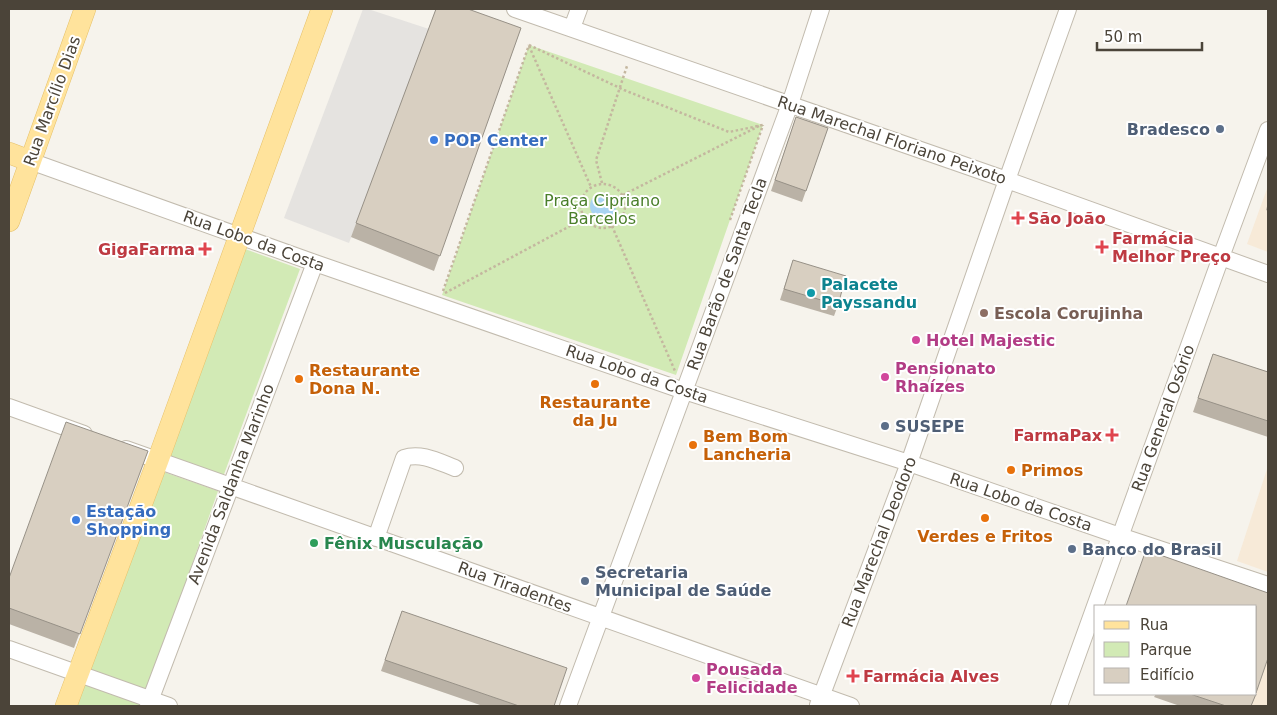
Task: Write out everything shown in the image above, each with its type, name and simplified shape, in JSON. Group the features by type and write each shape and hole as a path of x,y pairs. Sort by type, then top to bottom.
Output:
{"main road":[{"name":"Rua Marcílio Dias","path":"9,221 85,9"},
{"path":"66,706 158,460 322,9"},
{"name":"Rua Lobo da Costa","path":"9,154 30,161"}],"street":[{"name":"Rua Marechal Floriano Peixoto","path":"515,9 1007,180 1268,274"},
{"path":"572,28 579,9"},
{"name":"Rua Barão de Santa Tecla","path":"568,706 790,104 821,9"},
{"name":"Rua Marechal Deodoro","path":"819,701 909,463 1068,9"},
{"name":"Rua General Osório","path":"1095,605 1268,130"},
{"name":"Rua Lobo da Costa","path":"30,161 314,263 684,391 909,463 1268,585"},
{"name":"Avenida Saldanha Marinho","path":"150,703 314,263"},
{"name":"Rua Tiradentes","path":"9,407 600,618 819,701 852,706"},
{"path":"376,538 404,458 422,456 455,468"},
{"name":"Rua General Osório","path":"1058,706 1094,607"},
{"path":"9,649 150,703 169,706"}],"path":[{"path":"529,45 620,88 729,132 763,124"},
{"path":"529,45 592,187"},
{"path":"442,295 529,45"},
{"path":"602,183 596,160 627,66"},
{"path":"623,195 763,124"},
{"path":"727,226 763,124"},
{"path":"602,183 609,184 616,187 623,195 626,205 625,212 621,219 612,226 601,228 594,226 585,218 581,208 581,201 584,194 592,187 602,183"},
{"path":"442,295 585,218"},
{"path":"612,226 676,375"},
{"path":"442,295 452,298"},
{"path":"676,375 679,365"},
{"path":"667,372 676,375"}],"shaded area":[{"path":"363,9 429,29 349,243 284,218"},
{"path":"1268,186 1268,252 1247,244"},
{"path":"1268,466 1268,572 1237,561"},
{"path":"1268,657 1268,706 1251,706 1257,695"}],"green space":[{"name":"Praça Cipriano Barcelos","path":"529,45 763,125 676,375 442,295"},
{"path":"245,249 300,269 223,477 167,456"},
{"path":"161,471 218,491 147,692 87,671"},
{"path":"81,681 143,704 142,706 72,706"}],"water":[{"path":"603,193 612,197 616,206 612,215 603,219 594,215 590,206 594,197"}],"building":[{"name":"POP Center","path":"436,9 468,9 521,28 440,256 356,223"},
{"path":"796,117 828,128 806,191 775,180"},
{"name":"Palacete Payssandu","path":"793,260 846,276 838,305 784,289"},
{"path":"1213,354 1268,372 1268,421 1198,398"},
{"name":"Estação Shopping","path":"66,422 148,451 80,634 9,608 9,578"},
{"path":"1146,550 1268,593 1268,658 1257,690 1257,605 1126,605"},
{"path":"402,611 567,668 554,706 519,706 385,660"},
{"path":"1193,695 1256,695 1251,706 1226,706"}],"place":[{"name":"Bradesco","path":"1220,129"},
{"name":"POP Center","path":"434,140"},
{"name":"São João","path":"1018,218"},
{"name":"Farmácia Melhor Preço","path":"1102,247"},
{"name":"GigaFarma","path":"205,249"},
{"name":"Palacete Payssandu","path":"811,293"},
{"name":"Escola Corujinha","path":"984,313"},
{"name":"Hotel Majestic","path":"916,340"},
{"name":"Pensionato Rhaízes","path":"885,377"},
{"name":"Restaurante Dona N.","path":"299,379"},
{"name":"Restaurante da Ju","path":"595,384"},
{"name":"SUSEPE","path":"885,426"},
{"name":"FarmaPax","path":"1112,435"},
{"name":"Bem Bom Lancheria","path":"693,445"},
{"name":"Primos","path":"1011,470"},
{"name":"Verdes e Fritos","path":"985,518"},
{"name":"Estação Shopping","path":"76,520"},
{"name":"Fênix Musculação","path":"314,543"},
{"name":"Banco do Brasil","path":"1072,549"},
{"name":"Secretaria Municipal de Saúde","path":"585,581"},
{"name":"Farmácia Alves","path":"853,676"},
{"name":"Pousada Felicidade","path":"696,678"}]}
